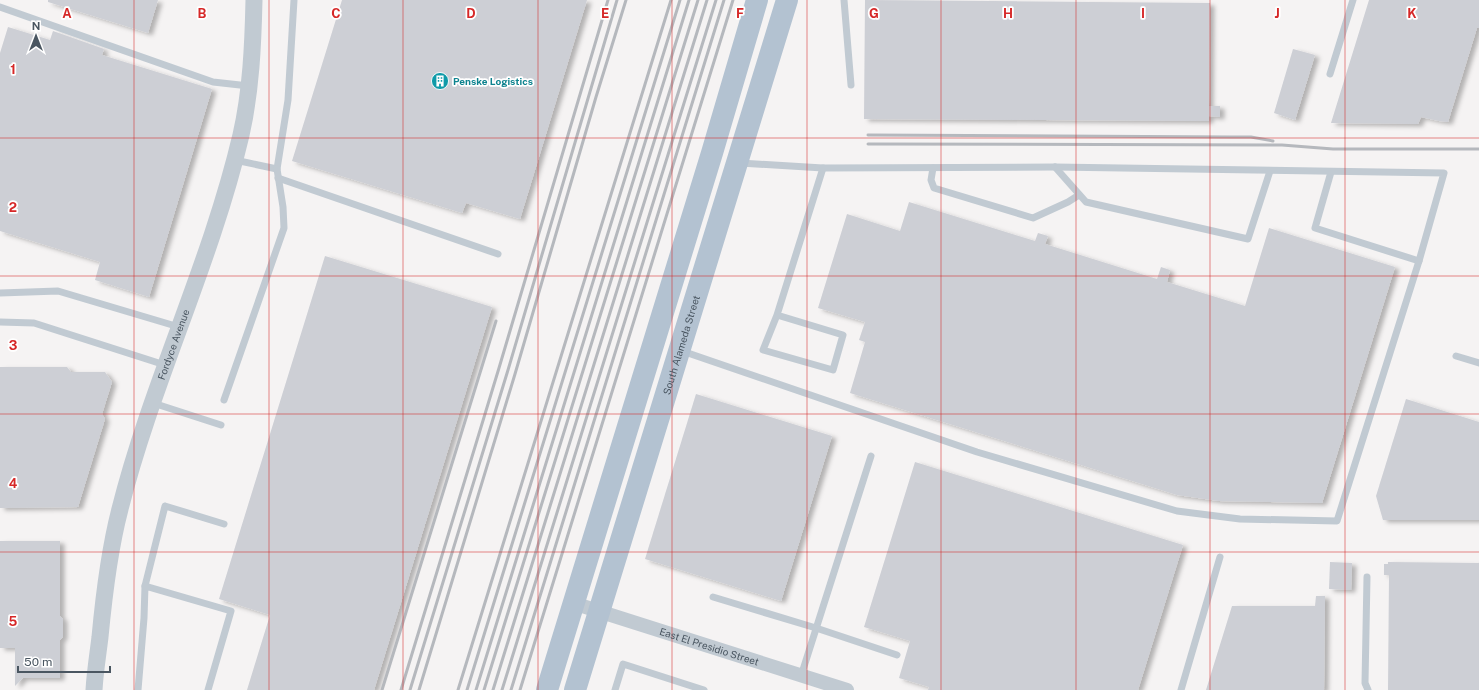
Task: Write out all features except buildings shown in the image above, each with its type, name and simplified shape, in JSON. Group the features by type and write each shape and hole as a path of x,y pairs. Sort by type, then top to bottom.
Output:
{"main road":[{"path":"547,690 712,153 757,0"},
{"name":"South Alameda Street","path":"575,690 787,0"},
{"path":"712,153 738,163"}],"street":[{"name":"Fordyce Avenue","path":"94,690 104,590 111,547 124,495 140,439 216,221 241,134 253,50 254,0"},
{"name":"East El Presidio Street","path":"573,603 847,690"}],"lane":[{"path":"224,400 284,228 283,207 277,170 288,100 294,0"},
{"path":"844,0 851,86"},
{"path":"1330,74 1353,0"},
{"path":"0,7 212,82 249,86"},
{"path":"234,160 277,170"},
{"path":"680,351 977,452 1177,511 1240,519 1337,521 1419,261 1444,173 1055,167 823,168 738,163"},
{"path":"1055,167 1086,202 1248,239 1270,171"},
{"path":"777,315 843,335 833,370 763,350 777,315 823,168"},
{"path":"932,168 934,188 1033,218 1068,202 1079,195"},
{"path":"1331,172 1315,228 1419,261"},
{"path":"278,178 498,254"},
{"path":"0,293 58,291 179,327"},
{"path":"0,322 34,323 166,365"},
{"path":"1456,356 1479,363"},
{"path":"153,403 221,425"},
{"path":"801,676 871,456"},
{"path":"138,690 145,586 165,506 224,524"},
{"path":"1181,690 1220,557"},
{"path":"1367,577 1365,683 1368,690"},
{"path":"145,586 231,611 208,690"},
{"path":"713,597 816,628 897,655"},
{"path":"615,690 623,664 704,690"}],"railway":[{"path":"401,690 499,368 608,0"},
{"path":"410,690 508,370 617,0"},
{"path":"419,690 626,0"},
{"path":"458,690 671,0"},
{"path":"467,690 680,0"},
{"path":"476,690 689,0"},
{"path":"484,690 698,0"},
{"path":"493,690 707,0"},
{"path":"502,690 716,0"},
{"path":"511,690 724,0"},
{"path":"520,690 733,0"},
{"path":"868,135 1251,137 1273,141"},
{"path":"868,144 1282,145 1333,149 1479,149"},
{"path":"382,690 496,321"}],"place":[{"name":"Penske Logistics","path":"440,81"}]}
